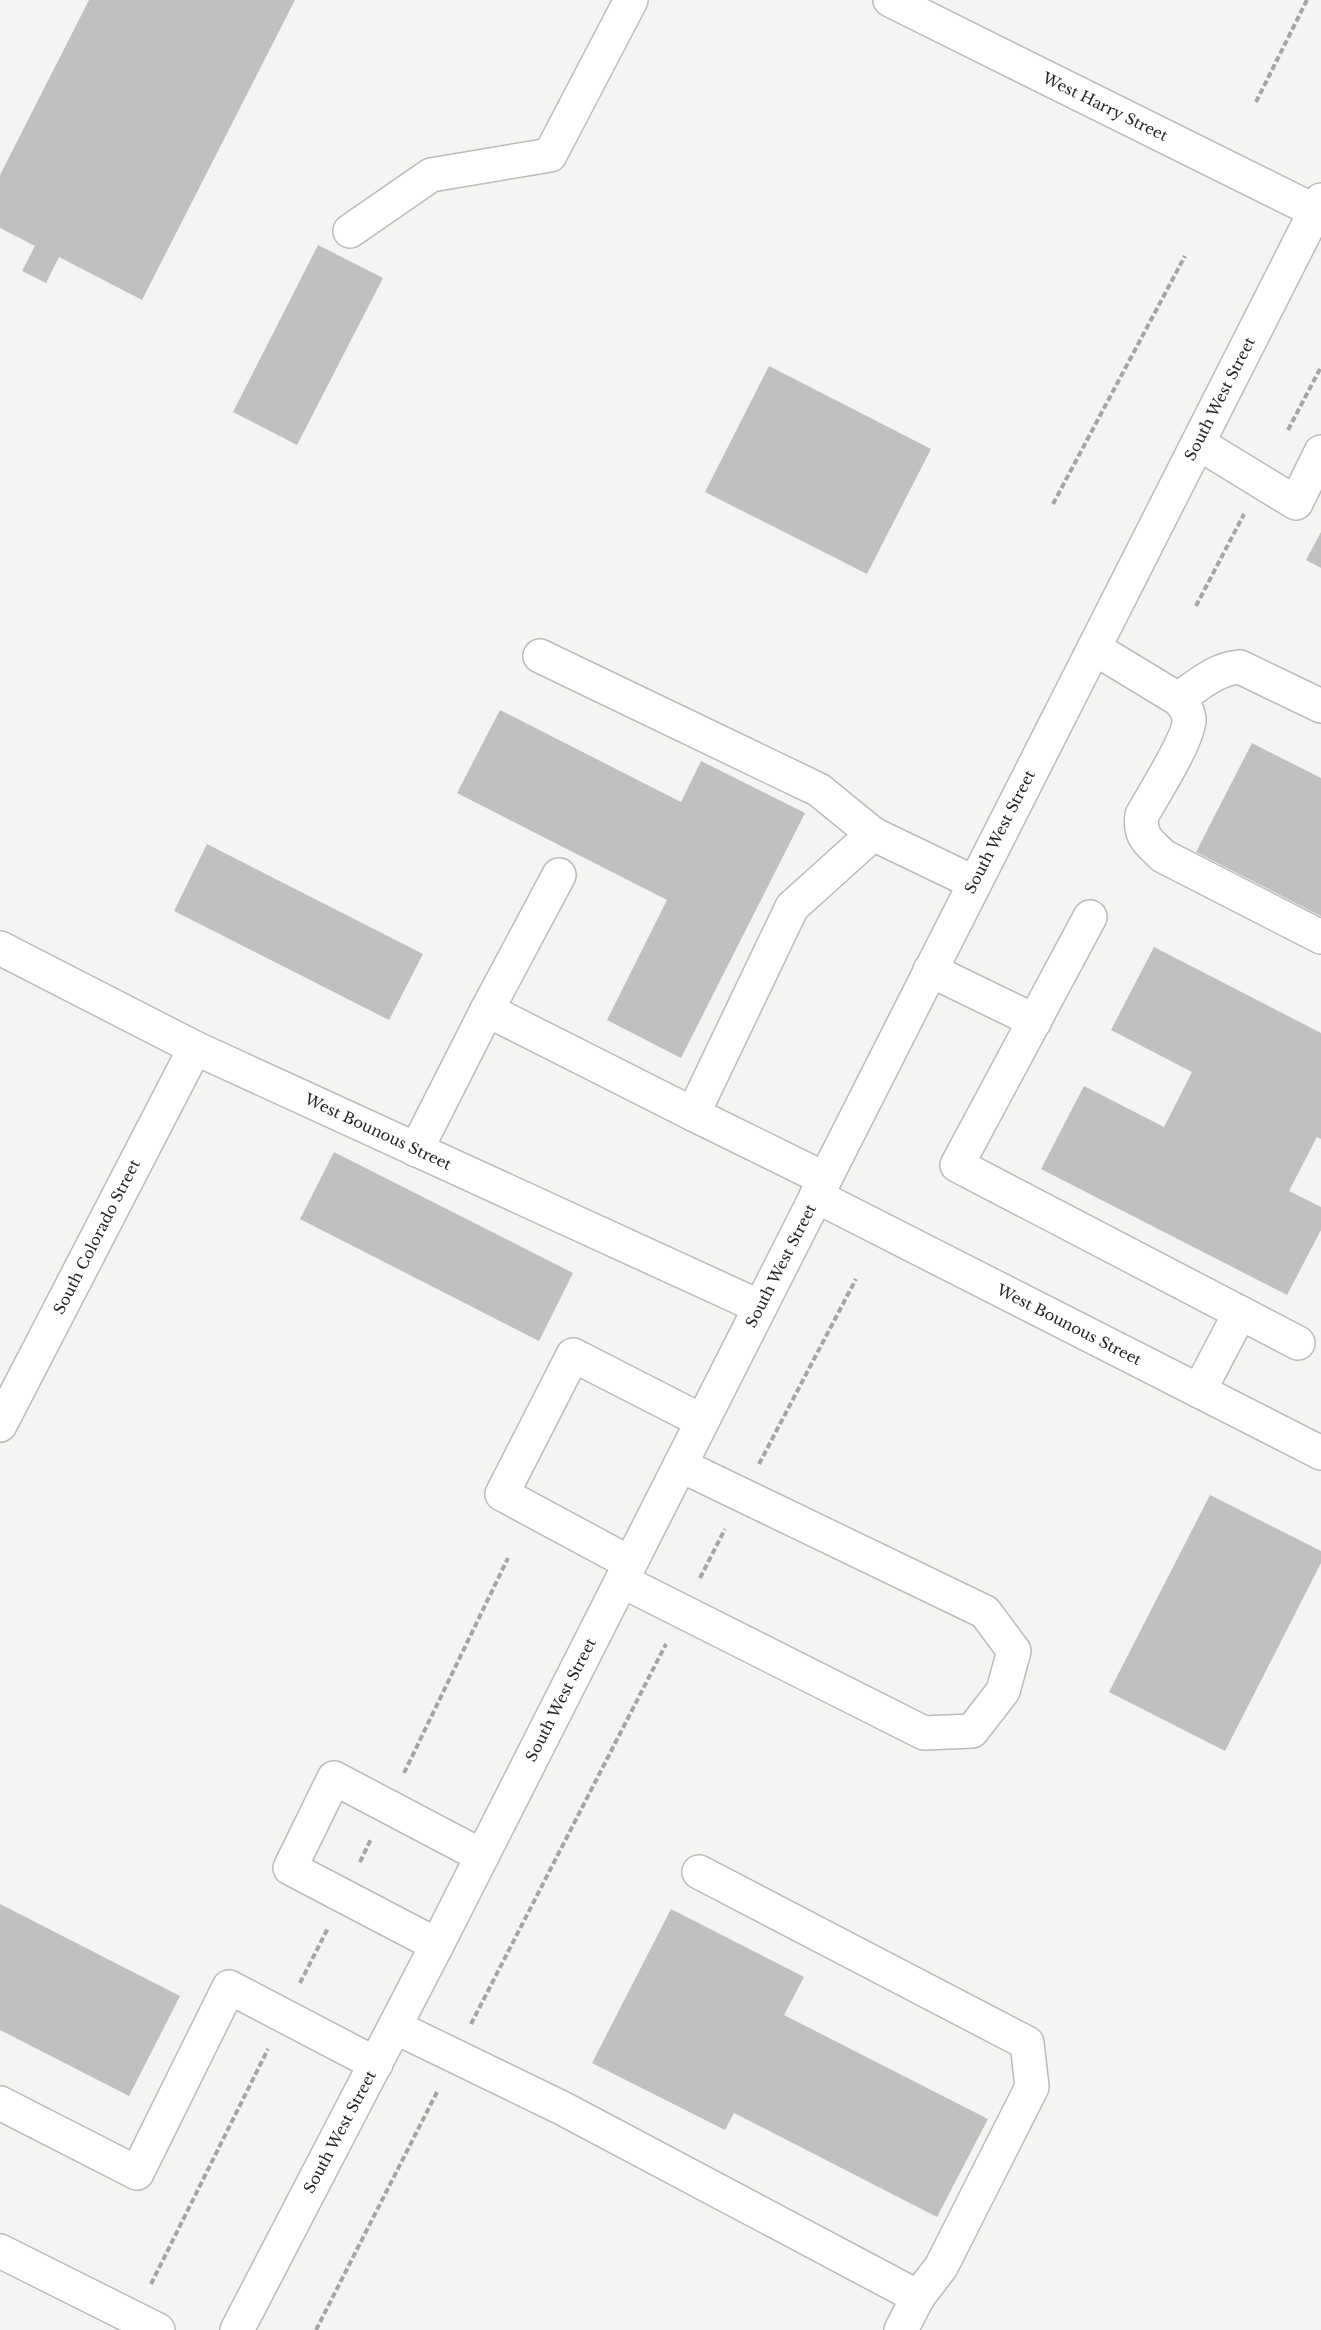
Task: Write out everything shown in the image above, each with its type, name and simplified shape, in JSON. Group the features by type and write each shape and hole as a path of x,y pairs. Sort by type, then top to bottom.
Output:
{"street":[{"path":"350,231 431,175 550,154 632,0"},
{"name":"West Harry Street","path":"890,0 1319,208"},
{"name":"South West Street","path":"237,2330 437,1945 930,970 1319,208"},
{"path":"1198,444 1296,502 1321,452"},
{"path":"1094,648 1178,699 1185,706 1189,719 1186,734 1143,815 1141,825 1144,837 1163,856 1321,937"},
{"path":"540,656 819,790 873,834 975,883"},
{"path":"1178,699 1219,672 1240,667 1321,705"},
{"path":"693,1114 792,907 873,834"},
{"path":"416,1150 559,874"},
{"path":"1090,917 957,1165 1298,1343"},
{"name":"West Bounous Street","path":"0,948 195,1048 760,1307"},
{"path":"930,970 1035,1020"},
{"name":"West Bounous Street","path":"487,1010 693,1114 820,1187 1198,1391 1321,1453"},
{"name":"South Colorado Street","path":"0,1425 195,1048"},
{"path":"1198,1391 1240,1313"},
{"path":"680,1465 985,1612 1014,1651 1003,1691 972,1731 924,1733 683,1612 626,1572 502,1494 573,1356 702,1421"},
{"path":"437,1945 290,1868 334,1778 482,1856"},
{"path":"699,1872 1027,2043 1032,2087 940,2267 918,2297 901,2330"},
{"path":"0,2103 137,2173 230,1987 376,2064"},
{"path":"395,2027 562,2108 918,2297"},
{"path":"0,2251 146,2324"}],"path":[{"path":"1256,102 1307,0"},
{"path":"1053,504 1185,256"},
{"path":"316,2330 856,1279"},
{"path":"146,2324 284,2016 508,1558"}],"building":[{"path":"89,0 295,0 142,300 59,257 46,283 22,271 35,246 0,228 0,175"},
{"path":"318,245 383,278 297,445 233,412"},
{"path":"769,366 931,449 867,574 705,492"},
{"path":"1321,532 1321,568 1306,560"},
{"path":"500,710 681,802 701,761 805,813 681,1058 607,1020 667,900 457,793"},
{"path":"1252,743 1321,778 1321,916 1196,852"},
{"path":"207,844 423,954 389,1020 174,911"},
{"path":"1154,947 1321,1033 1321,1139 1317,1137 1289,1191 1321,1207 1321,1230 1287,1295 1041,1169 1084,1086 1164,1127 1192,1072 1111,1030"},
{"path":"334,1152 573,1273 539,1341 300,1219"},
{"path":"1210,1495 1321,1551 1321,1563 1225,1751 1109,1692"},
{"path":"0,1904 180,1996 129,2096 0,2030"},
{"path":"671,1909 804,1977 784,2015 988,2119 937,2217 734,2113 725,2130 592,2063"}]}
